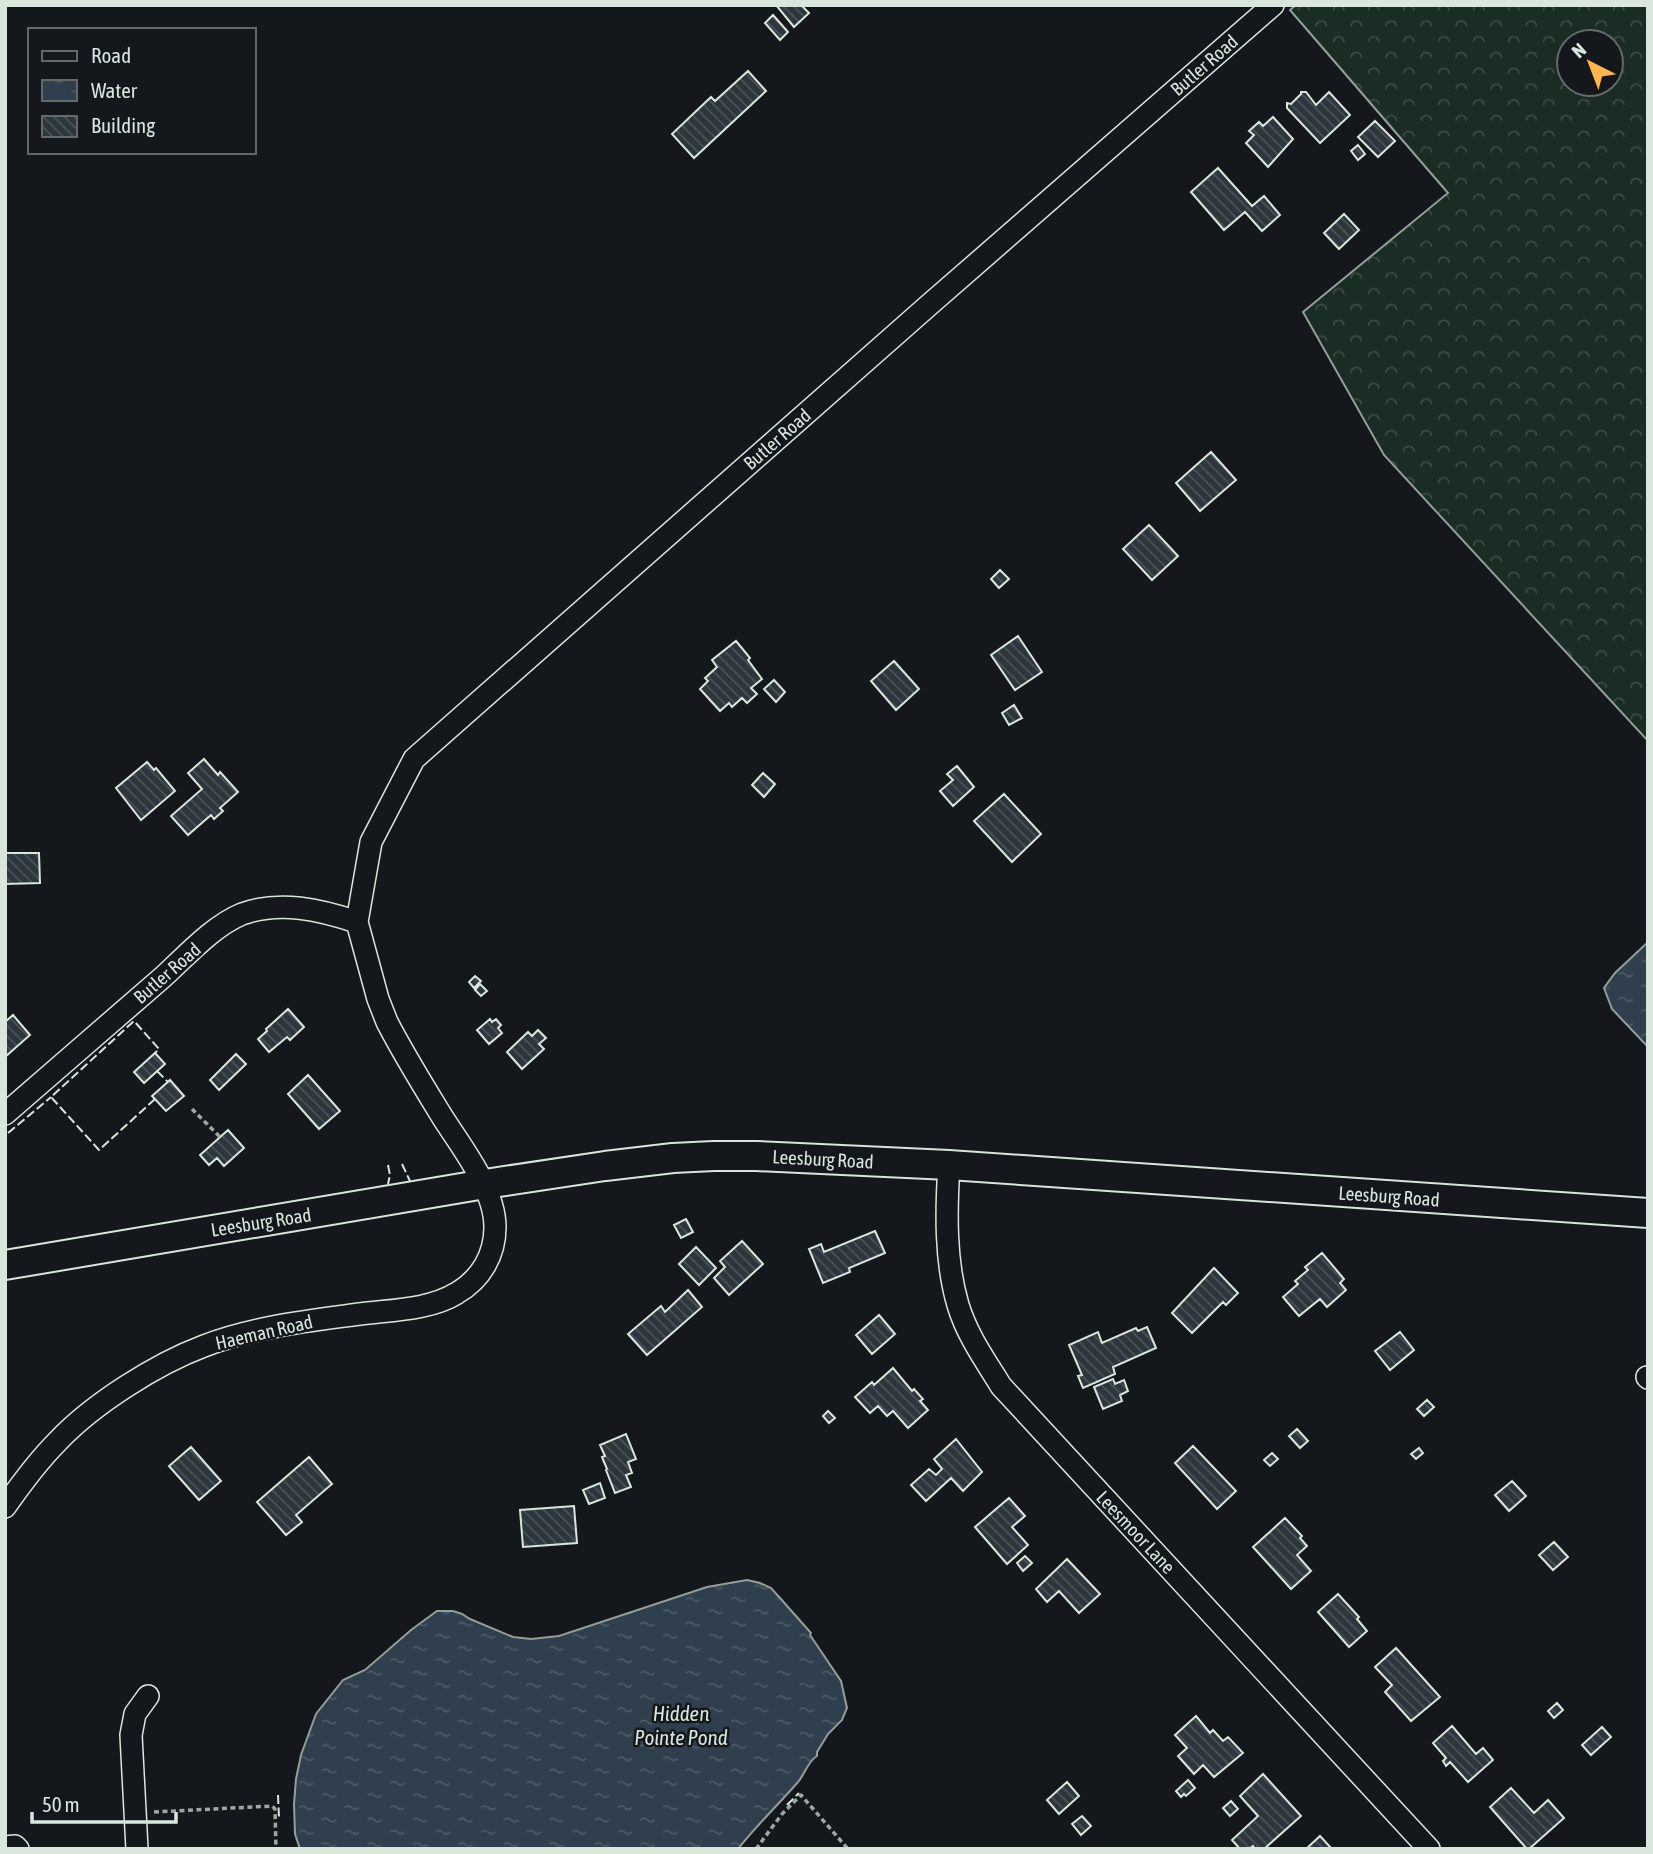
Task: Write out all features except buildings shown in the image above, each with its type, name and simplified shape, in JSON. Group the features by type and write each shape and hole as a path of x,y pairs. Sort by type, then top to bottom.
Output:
{"main road":[{"name":"Leesburg Road","path":"5,1265 485,1184 646,1161 714,1156 949,1165 1648,1213"}],"street":[{"name":"Butler Road","path":"485,1184 387,1022 378,999 358,922 371,842 414,760 1273,5"},
{"name":"Butler Road","path":"5,1114 204,941 240,915 258,910 293,908 319,910 358,922"},
{"name":"Leesmoor Lane","path":"949,1165 946,1207 950,1263 958,1305 976,1346 1001,1386 1429,1849"},
{"name":"Haeman Road","path":"5,1507 59,1440 110,1397 160,1366 204,1346 252,1333 308,1321 439,1301 460,1292 483,1270 492,1252 495,1226 485,1184"},
{"path":"137,1849 131,1735 135,1714 148,1696"},
{"path":"5,1847 15,1846 18,1849"}],"path":[{"path":"192,1109 220,1137"},
{"path":"756,1849 800,1795 848,1849"},
{"path":"149,1812 272,1806 275,1809 276,1849"}],"green space":[{"path":"1296,5 1648,5 1648,741 1384,455 1303,312 1448,193 1290,10"}],"water":[{"path":"1648,942 1648,1047 1612,1009 1604,988 1615,973"},
{"name":"Hidden Pointe Pond","path":"747,1580 771,1588 811,1633 841,1681 847,1708 842,1720 828,1734 817,1756 798,1782 738,1849 300,1849 295,1834 296,1779 301,1755 316,1714 343,1680 365,1670 437,1611 453,1611 513,1637 531,1639 559,1636 707,1587"}],"fence":[{"path":"155,1053 159,1049 134,1021 51,1097 99,1150 155,1099"},
{"path":"157,1071 168,1082"},
{"path":"8,1133 51,1097"},
{"path":"402,1164 410,1181"},
{"path":"388,1165 388,1184"},
{"path":"787,1805 799,1793"},
{"path":"278,1795 279,1818"}]}
